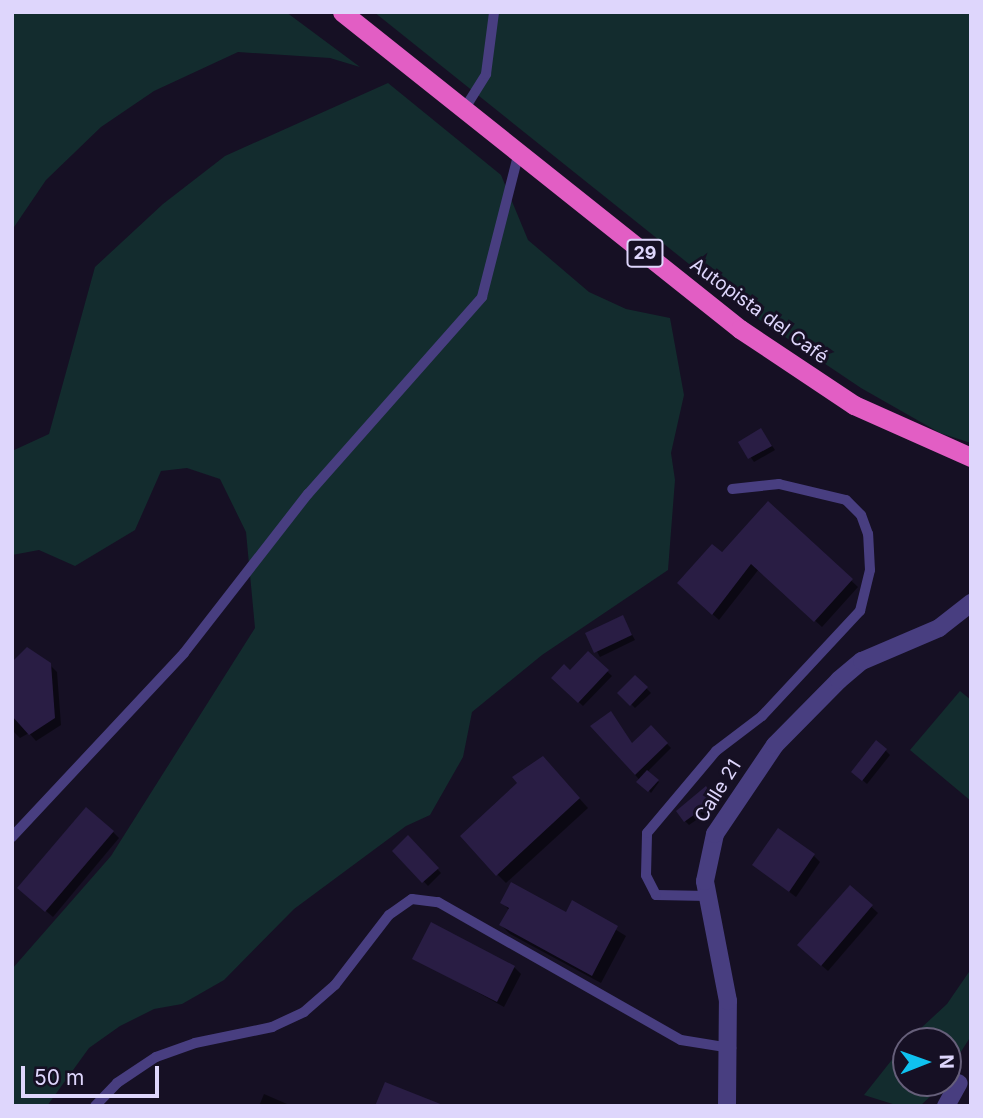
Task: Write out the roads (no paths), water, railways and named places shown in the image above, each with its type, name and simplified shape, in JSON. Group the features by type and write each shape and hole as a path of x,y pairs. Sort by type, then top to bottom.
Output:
{"highway":[{"name":"Autopista del Café","path":"342,12 780,357 863,410 971,457"}],"street":[{"name":"Calle 21","path":"727,1106 731,1048 728,1001 708,896 706,866 715,834 775,745 862,661 939,628 971,603"}],"lane":[{"path":"465,108 486,74 494,12"},
{"path":"12,836 184,653 308,494 482,297 519,152"},
{"path":"708,896 656,895 646,875 647,833 716,751 762,716 860,611 870,570 864,524 846,500 779,484 732,489"},
{"path":"95,1106 117,1083 156,1057 195,1043 271,1027 304,1012 335,985 389,915 412,900 438,902 681,1040 731,1048"}]}
